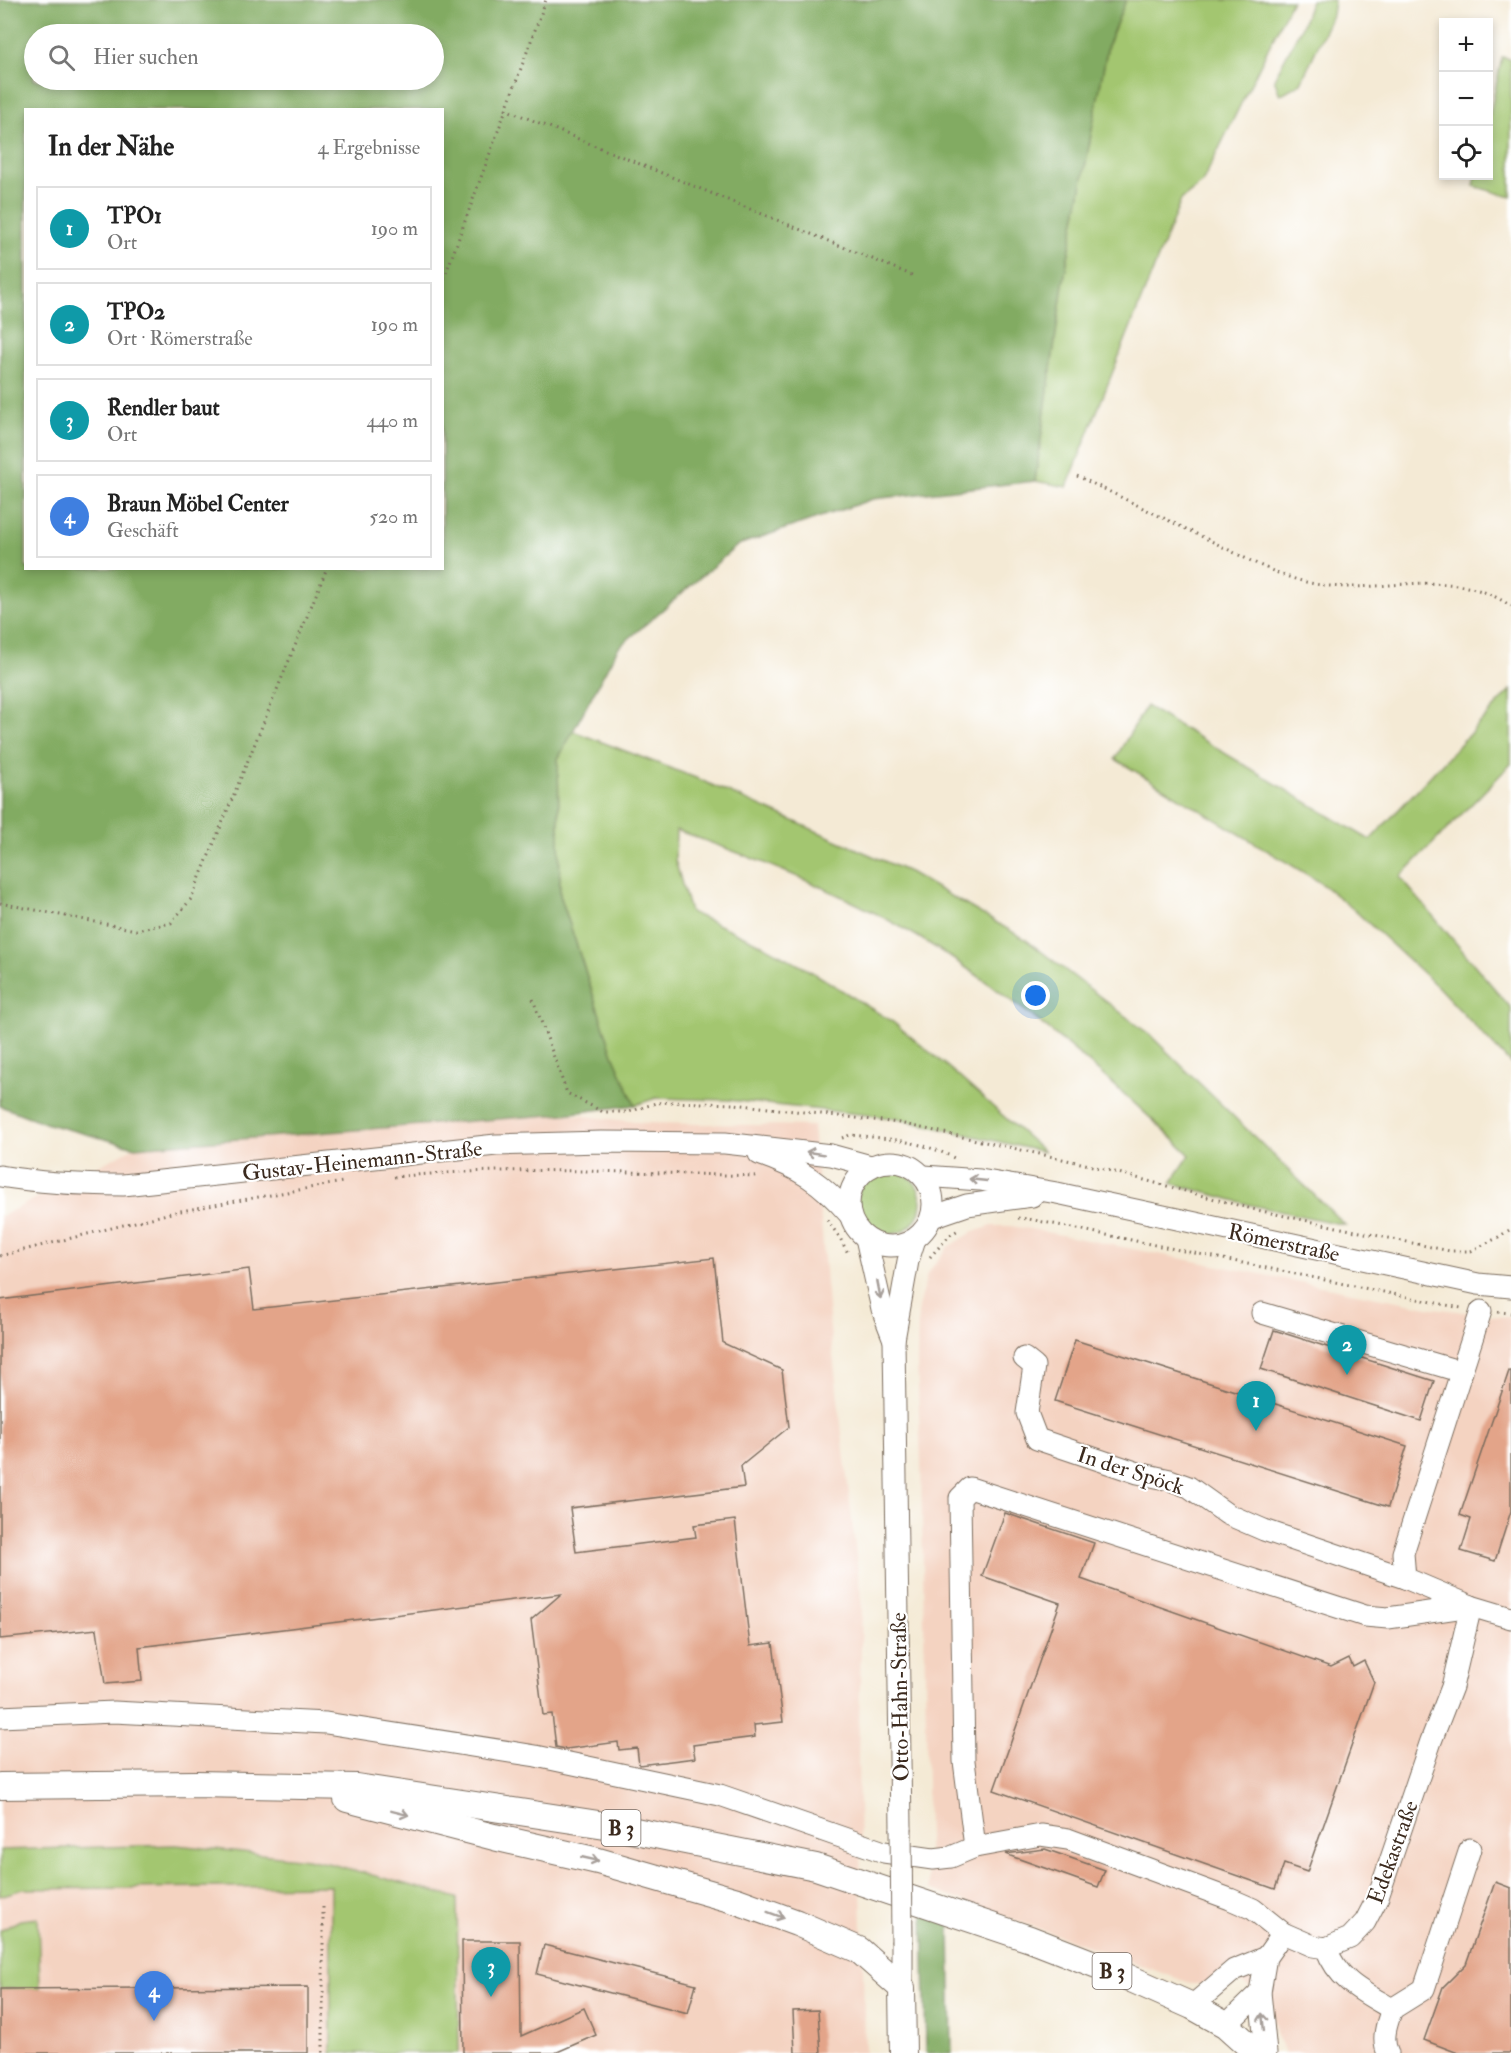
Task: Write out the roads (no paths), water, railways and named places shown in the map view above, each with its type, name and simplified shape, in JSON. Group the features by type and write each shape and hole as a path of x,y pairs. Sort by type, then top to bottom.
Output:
{"main road":[{"name":"B 3","path":"0,1786 196,1784 357,1787 570,1820 816,1867 1030,1939 1120,1974 1192,2006 1226,2025 1257,2053"},
{"name":"B 3","path":"0,1795 87,1785"},
{"name":"B 3","path":"303,1786 482,1834 597,1861 737,1901 797,1923 859,1950 902,1988"},
{"name":"Otto-Hahn-Straße","path":"902,1988 903,2053"}],"street":[{"name":"Gustav-Heinemann-Straße","path":"0,1176 32,1182 123,1185 496,1145 601,1142 725,1143 831,1155 871,1166"},
{"name":"Gustav-Heinemann-Straße","path":"725,1143 784,1163 819,1183 850,1215"},
{"path":"885,1162 900,1162 913,1167 924,1176 931,1189 934,1203 932,1217 925,1230 915,1239 902,1245 888,1246 866,1238 856,1228 850,1215 849,1201 852,1187 860,1175 871,1166 885,1162"},
{"name":"Römerstraße","path":"924,1176 980,1180 1057,1193 1478,1284 1511,1287"},
{"name":"Römerstraße","path":"932,1217 969,1214 1057,1193"},
{"name":"Otto-Hahn-Straße","path":"866,1238 882,1310 894,1340"},
{"name":"Otto-Hahn-Straße","path":"902,1988 894,1340 910,1280 915,1239"},
{"path":"1405,1578 1404,1552 1481,1311"},
{"path":"1262,1313 1462,1372"},
{"name":"In der Spöck","path":"1024,1358 1034,1366 1027,1413 1037,1439 1138,1473 1190,1487 1227,1514 1264,1530 1405,1578 1471,1606 1511,1618"},
{"path":"975,1847 964,1761 960,1509 960,1497 970,1488 1365,1616 1388,1618 1471,1606"},
{"name":"Edekastraße","path":"1326,1948 1350,1938 1365,1922 1378,1897 1431,1741 1452,1687 1471,1606"},
{"path":"0,1717 114,1712 326,1723 536,1756 720,1795 884,1852 933,1859 951,1857 975,1847 1041,1835 1068,1839 1253,1909 1283,1933 1313,1946 1326,1948 1331,1962 1341,1976 1392,2009"},
{"path":"1388,2053 1385,2029 1392,2009 1424,1989 1470,1849"},
{"path":"1266,2053 1260,1992 1266,1958 1283,1933"},
{"path":"1192,2006 1234,1970 1266,1958"},
{"path":"1226,2025 1260,1992"}],"place":[{"name":"TPO2","path":"1347,1375"},
{"name":"TPO1","path":"1256,1431"},
{"name":"Rendler baut","path":"491,1997"},
{"name":"Braun Möbel Center","path":"154,2021"}]}
